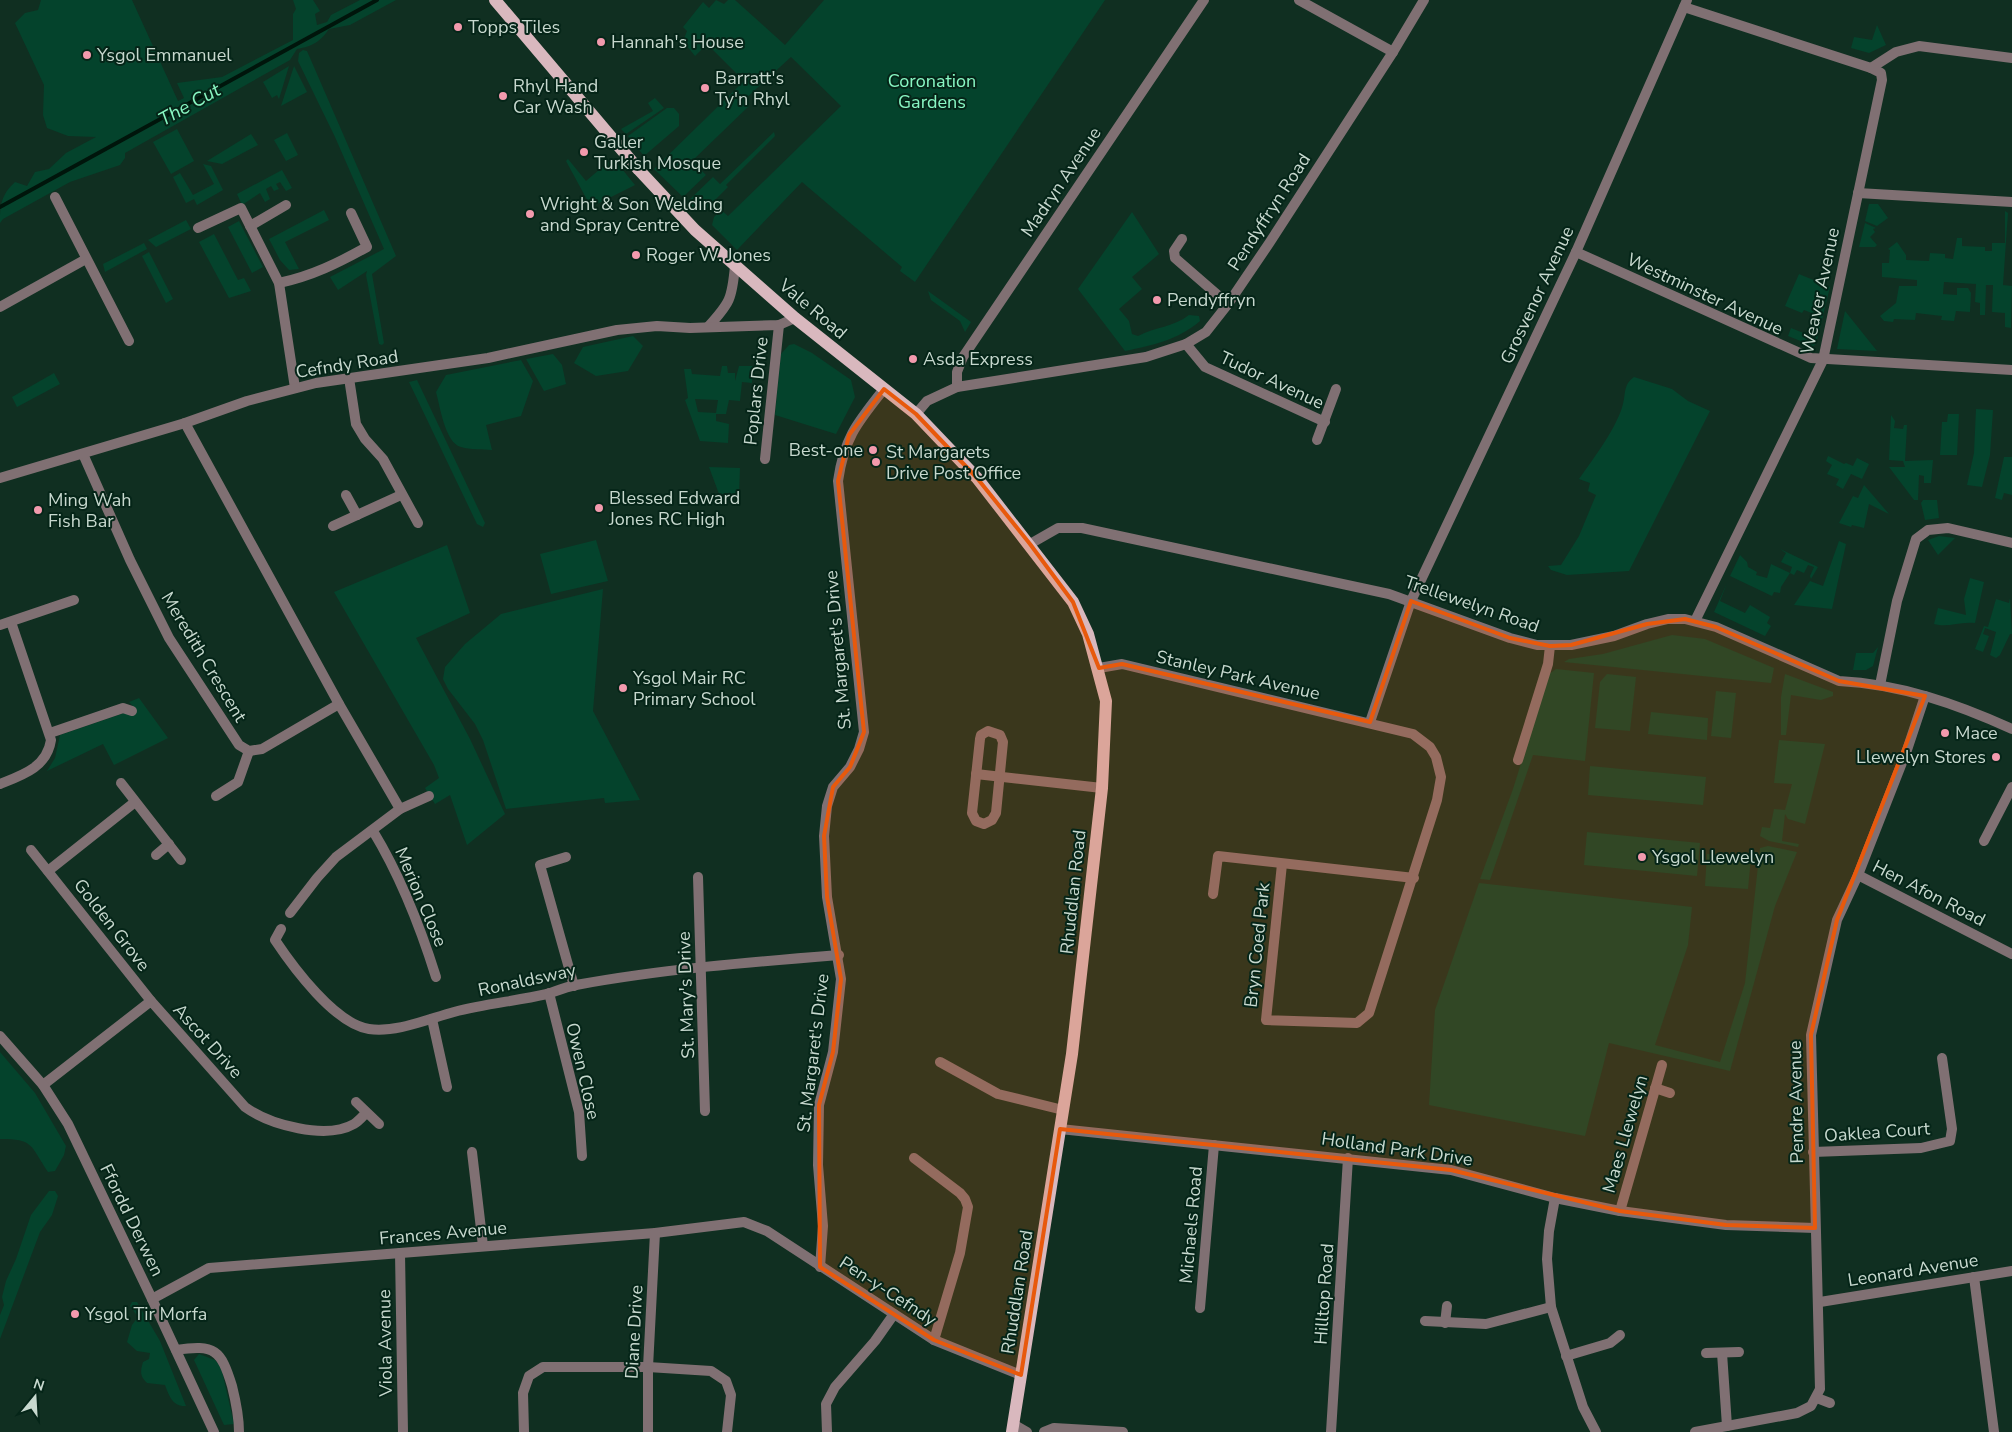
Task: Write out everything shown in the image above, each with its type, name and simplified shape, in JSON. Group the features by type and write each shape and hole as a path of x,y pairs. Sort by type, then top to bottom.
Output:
{"main road":[{"name":"Vale Road","path":"495,0 639,170 696,230 795,318 916,414"},
{"name":"Rhuddlan Road","path":"916,414 977,478 1030,544 1073,602 1088,634 1099,668 1106,701 1102,788 1082,976 1064,1110 1012,1428"}],"street":[{"name":"Madryn Avenue","path":"957,387 957,372 963,357 1204,0"},
{"path":"1299,0 1393,52"},
{"name":"Pendyffryn Road","path":"916,414 927,401 957,387 1146,357 1186,344 1206,332 1228,304 1393,52 1424,0"},
{"path":"1685,3 1871,68 1896,52 1919,46 2012,58"},
{"name":"Grosvenor Avenue","path":"1370,722 1411,600 1576,252 1685,3"},
{"name":"Weaver Avenue","path":"1695,621 1823,360 1882,80 1881,74 1871,68"},
{"path":"1858,193 2012,202"},
{"path":"54,196 129,341"},
{"path":"250,226 286,205"},
{"path":"198,228 241,208 280,283 295,388"},
{"path":"280,283 305,278 333,266 367,247 351,214"},
{"path":"1182,239 1174,251 1175,258 1228,304"},
{"name":"Westminster Avenue","path":"1576,252 1799,355 1823,360 2012,370"},
{"path":"0,307 86,259"},
{"path":"708,327 728,305 733,292 735,266"},
{"name":"Cefndy Road","path":"0,478 83,454 247,401 316,383 479,359 617,330 657,326 779,325 795,318"},
{"name":"Poplars Drive","path":"765,459 779,325"},
{"name":"Tudor Avenue","path":"1186,344 1205,366 1325,422"},
{"path":"349,378 356,424 383,459 418,523"},
{"name":"St. Margaret's Drive","path":"820,1267 823,1226 818,1165 819,1105 833,1052 841,979 839,955 827,897 824,836 827,806 833,787 850,767 859,749 864,732 838,481 841,458 849,435 884,389"},
{"name":"Tudor Avenue","path":"1317,440 1336,389"},
{"path":"185,422 339,704 400,809"},
{"name":"Meredith Crescent","path":"83,454 130,560 169,638 239,745 249,751"},
{"path":"346,495 357,515"},
{"path":"333,526 401,495"},
{"name":"Trellewelyn Road","path":"1030,544 1058,528 1082,528 1380,592 1411,600 1510,638 1550,646 1571,645 1614,636 1647,624 1668,619 1695,621 1716,627 1839,681 1880,685 1925,696 2012,729"},
{"path":"1880,685 1897,601 1916,539 1928,530 1948,528 2012,544"},
{"path":"0,625 74,600"},
{"path":"0,784 39,765 50,746 50,733 11,622"},
{"path":"1518,760 1548,664 1550,646"},
{"name":"Stanley Park Avenue","path":"1099,668 1122,664 1370,722"},
{"name":"Pendre Avenue","path":"1817,1398 1821,1380 1820,1302 1813,1152 1811,1035 1837,920 1858,875 1907,750 1925,696"},
{"path":"216,796 238,782 249,751 262,749 339,704"},
{"path":"50,733 123,708 132,711"},
{"name":"Bryn Coed Park","path":"1282,864 1266,1020 1357,1023 1364,1020 1369,1013 1414,878 1440,785 1440,769 1430,747 1422,739 1413,734 1370,722"},
{"path":"992,731 1000,735 1003,742 1000,777 995,817 984,824 976,821 972,813 980,739 984,733 992,731"},
{"path":"976,774 1102,788"},
{"path":"121,783 181,860"},
{"path":"1984,841 2011,791"},
{"path":"290,913 336,857 400,809 430,796"},
{"path":"48,870 135,802"},
{"name":"Merion Close","path":"373,831 403,888 422,932 436,977"},
{"path":"156,855 169,844"},
{"name":"Golden Grove","path":"31,850 151,1000"},
{"name":"Bryn Coed Park","path":"1213,894 1218,856 1414,878"},
{"path":"566,857 540,865 574,986"},
{"name":"Hen Afon Road","path":"1858,875 2012,954"},
{"name":"St. Mary's Drive","path":"698,877 705,1111"},
{"name":"Ronaldsway","path":"281,929 274,940 288,959 336,1012 350,1022 368,1029 389,1028 574,986 702,966 839,955"},
{"name":"Owen Close","path":"548,993 579,1112 582,1156"},
{"name":"Ascot Drive","path":"43,1085 151,1000 246,1107 259,1117 280,1125 323,1130 349,1126 356,1123 366,1113"},
{"path":"432,1019 447,1087"},
{"name":"Ffordd Derwen","path":"0,1036 43,1085 68,1124 214,1432"},
{"name":"Oaklea Court","path":"1813,1152 1921,1148 1950,1141 1952,1129 1942,1058"},
{"path":"940,1062 998,1094 1064,1110"},
{"name":"Maes Llewelyn","path":"1620,1211 1662,1065"},
{"path":"1655,1088 1670,1093"},
{"path":"356,1102 379,1124"},
{"name":"Holland Park Drive","path":"1060,1129 1451,1170 1555,1198 1620,1211 1726,1225 1816,1228"},
{"name":"Michaels Road","path":"1200,1308 1214,1145"},
{"path":"472,1152 483,1246"},
{"path":"914,1158 966,1198 968,1207 960,1253 934,1340"},
{"name":"Hilltop Road","path":"1331,1432 1348,1158"},
{"path":"1555,1198 1549,1231 1548,1259 1551,1307 1583,1407 1596,1432"},
{"name":"Pen-y-Cefndy","path":"744,1222 767,1231 934,1340 1021,1375"},
{"name":"Frances Avenue","path":"152,1298 209,1268 655,1233 744,1222"},
{"name":"Diane Drive","path":"648,1432 648,1367 655,1233"},
{"name":"Viola Avenue","path":"400,1253 403,1432"},
{"name":"Leonard Avenue","path":"1820,1302 2012,1270"},
{"path":"1974,1277 1994,1432"},
{"path":"1445,1323 1447,1306"},
{"path":"1425,1321 1486,1324 1551,1307"},
{"path":"827,1432 826,1404 835,1387 875,1341 894,1314"},
{"path":"1566,1356 1610,1344 1620,1334"},
{"path":"176,1350 202,1348 219,1355 225,1363 239,1411 239,1432"},
{"path":"1706,1353 1739,1352"},
{"path":"1722,1353 1727,1426"},
{"path":"524,1432 523,1393 529,1376 543,1368 648,1367 711,1371 726,1381 731,1395 728,1432"},
{"path":"1695,1432 1797,1414 1811,1406 1817,1398 1830,1404"},
{"path":"1012,1428 1027,1432"},
{"path":"1044,1432 1054,1428 1123,1432"}],"highlighted area":[{"path":"884,389 916,414 977,478 1030,544 1073,602 1099,668 1122,664 1370,722 1411,601 1510,638 1550,646 1571,645 1647,624 1685,619 1716,627 1839,681 1925,696 1837,920 1811,1035 1815,1228 1726,1225 1620,1211 1451,1170 1060,1129 1021,1375 934,1340 820,1267 819,1105 833,1052 841,979 827,897 824,836 833,787 850,767 864,732 838,481 849,435"}],"green space":[{"name":"Ysgol Emmanuel","path":"41,0 132,0 178,101 184,98 177,83 222,77 293,40 293,14 296,9 293,0 313,0 320,11 315,14 317,25 327,22 331,15 360,0 396,0 350,25 329,29 316,43 297,49 290,60 125,153 125,158 120,165 70,182 3,219 0,223 2,201 7,191 15,182 27,186 35,172 49,169 66,153 96,137 68,136 47,128 43,115 44,85 15,23 25,13 38,10"},
{"name":"Coronation Gardens","path":"716,0 724,4 728,0 735,0 785,45 824,0 1105,0 915,282 900,271 902,267 802,182 737,250 712,225 714,217 721,210 728,216 841,106 791,57 744,100 749,106 692,161 706,175 683,197 654,169 744,81 707,44 695,56 683,41 687,31 683,27 703,2 709,8"},
{"path":"1877,25 1886,45 1869,53 1851,48 1854,37 1872,40"},
{"path":"303,50 307,51 396,256 372,274 384,343 382,345 379,344 366,275 367,271 338,290 330,277 384,249 335,137 298,61 299,53"},
{"path":"289,66 279,99 277,95 272,98 263,82"},
{"path":"294,66 307,92 281,106"},
{"path":"655,98 664,108 626,134 621,129 653,111 648,103"},
{"path":"667,108 674,108 679,114 679,126 644,156 628,136"},
{"path":"177,129 194,161 171,174 153,142"},
{"path":"774,132 775,136 726,185 728,187 706,209 697,211 687,202 713,177 720,184"},
{"path":"287,133 298,155 286,161 274,140"},
{"path":"251,134 258,145 222,164 207,161"},
{"path":"613,158 635,185 591,207 566,161 568,159 586,181"},
{"path":"203,164 211,166 223,190 197,205 194,199 186,203 173,177 180,173 193,195 214,184"},
{"path":"282,170 292,188 286,191 280,182 276,184 279,189 274,191 271,186 266,189 270,199 265,202 260,193 242,205 237,194"},
{"path":"1869,204 1878,204 1888,218 1877,226 1865,221"},
{"path":"324,210 329,220 285,242 299,269 289,270 280,260 269,239"},
{"path":"2005,211 2008,213 2003,285 2012,286 2011,328 2005,327 2005,313 1992,312 1993,285 1986,285 1985,315 1980,315 1980,303 1975,302 1976,284 1944,282 1943,294 1957,295 1957,288 1968,288 1971,293 1970,312 1956,311 1954,321 1941,320 1942,316 1916,313 1915,320 1894,319 1893,322 1884,321 1880,316 1896,303 1899,286 1917,286 1917,280 1882,277 1882,263 1889,263 1890,250 1888,249 1897,242 1906,255 1906,260 1929,261 1930,253 1945,254 1945,258 1953,259 1957,238 1962,238 1962,246 1985,247 1985,251 1992,251 1992,243 2005,243"},
{"path":"1132,212 1159,254 1132,277 1142,289 1119,309 1129,321 1132,334 1138,336 1177,322 1189,315 1199,316 1200,321 1174,337 1155,344 1125,351 1078,289"},
{"path":"186,220 191,229 156,247 148,240"},
{"path":"239,221 263,267 252,273 228,227"},
{"path":"1865,223 1876,228 1873,229 1875,232 1870,237 1877,245 1875,247 1859,247"},
{"path":"214,234 238,280 244,278 251,291 229,298 199,242"},
{"path":"144,243 147,249 105,272 103,264"},
{"path":"149,252 173,299 166,303 142,256"},
{"path":"1799,274 1830,287 1816,344 1813,346 1788,336 1791,328 1816,338 1819,316 1804,310 1802,313 1785,306"},
{"path":"928,291 971,322 965,332 960,321 931,300"},
{"path":"1845,311 1877,351 1837,349"},
{"path":"633,336 643,346 628,371 596,376 574,363 583,347"},
{"path":"794,344 812,353 851,380 855,397 836,434 775,415 781,354 789,345"},
{"path":"553,354 562,365 566,384 544,391 526,359"},
{"path":"521,360 533,381 521,416 486,425 492,450 468,449 455,444 447,432 436,392 446,375"},
{"path":"722,366 727,366 728,373 735,373 735,381 739,366 753,366 752,383 742,382 740,401 729,400 726,414 716,414 716,421 729,424 728,443 700,441 685,400 688,398 684,369 691,369 692,374 720,376","holes":["695,399 718,400 716,413 698,412"]},
{"path":"54,373 60,384 17,407 12,397"},
{"path":"1634,377 1672,389 1688,401 1710,411 1629,571 1567,575 1551,570 1548,566 1561,565 1579,536 1596,495 1588,491 1590,483 1579,479 1616,423 1623,404 1626,386"},
{"path":"417,380 485,523 483,527 477,524 409,382"},
{"path":"1976,409 1993,410 1990,455 1982,487 1967,485 1974,453"},
{"path":"1948,414 1959,414 1957,455 1940,455 1942,422 1947,422"},
{"path":"1891,415 1895,421 1894,428 1903,429 1904,425 1907,425 1905,461 1933,460 1931,483 1924,483 1924,476 1919,475 1918,500 1914,500 1889,467 1905,467 1903,461 1889,460"},
{"path":"1828,456 1853,466 1857,458 1869,464 1862,479 1851,474 1843,489 1836,485 1839,479 1827,474 1832,465 1826,461"},
{"path":"2004,457 2012,457 2012,495 2004,493 2002,500 1995,498"},
{"path":"709,467 740,468 739,495 719,494"},
{"path":"1864,485 1889,514 1869,504 1864,528 1852,525 1851,527 1839,523 1853,496 1858,498"},
{"path":"1923,500 1937,500 1939,518 1925,520 1921,503"},
{"path":"1939,536 1955,538 1938,555 1928,540"},
{"path":"596,540 608,581 551,594 540,554"},
{"path":"1839,541 1846,544 1832,609 1794,605 1810,581 1823,586"},
{"path":"447,545 470,613 416,638 470,739 505,814 467,845 450,795 435,804 425,788 439,778 434,765 334,592"},
{"path":"1780,549 1818,567 1811,579 1810,576 1814,567 1808,565 1804,573 1797,570 1794,575 1790,573 1792,567 1781,562 1786,553"},
{"path":"1740,555 1747,562 1748,567 1757,572 1756,575 1767,578 1771,564 1790,573 1781,587 1780,593 1774,592 1772,596 1730,576"},
{"path":"1970,578 1984,582 1975,623 1934,624 1938,608 1966,615 1964,599"},
{"path":"1727,583 1720,601 1745,613 1750,605 1770,617 1767,623 1771,626 1765,636 1714,612"},
{"path":"603,589 593,711 640,800 605,803 604,798 506,809 483,740 475,724 448,689 443,679 445,667 465,644 501,614"},
{"path":"2010,598 2012,634 2010,634 2000,655 1996,658 1990,655 1996,632 1985,628 1983,634 1989,636 1983,652 1975,649 1984,626 1988,627 1996,599 2009,603"},
{"path":"1672,635 1705,639 1774,668 1771,683 1564,662 1569,659 1603,654"},
{"path":"1878,647 1873,666 1866,670 1853,670 1856,653 1873,653"},
{"path":"1556,669 1594,673 1585,761 1533,755 1490,880 1480,879 1513,789 1549,674"},
{"path":"1607,674 1636,677 1630,731 1595,728 1600,682"},
{"path":"1785,674 1833,692 1833,696 1821,700 1791,695 1786,735 1781,735 1781,697"},
{"path":"1716,691 1736,693 1731,738 1711,736"},
{"path":"139,698 168,738 114,765 103,744 47,771 55,758 60,735 136,709 129,702"},
{"path":"1651,712 1708,718 1707,740 1648,734"},
{"path":"1779,740 1825,744 1805,824 1788,819 1785,814 1782,841 1799,844 1798,847 1769,841 1760,836 1762,827 1770,828 1774,809 1785,810 1792,784 1774,783"},
{"path":"1590,766 1706,777 1703,805 1588,795"},
{"path":"1587,832 1700,843 1697,876 1584,865"},
{"path":"1768,846 1797,852 1775,906 1730,1071 1609,1043 1585,1136 1429,1105 1435,1010 1479,883 1692,907 1688,945 1655,1045 1720,1062 1745,983 1760,848"},
{"path":"1707,854 1751,857 1748,889 1705,886"},
{"path":"0,1052 35,1093 66,1146 64,1155 55,1171 48,1172 34,1150 25,1142 0,1139"},
{"path":"49,1191 55,1191 58,1196 52,1215 40,1232 0,1339 0,1315 4,1305 2,1297 6,1281 16,1259 31,1215"},
{"path":"132,1302 137,1302 160,1341 186,1406 175,1403 165,1385 147,1383 143,1378 141,1374 142,1365 143,1362 149,1359 150,1353 137,1351 127,1342 132,1325 138,1317 130,1306"},
{"path":"199,1354 215,1360 221,1367 234,1424 224,1425 194,1360"}],"waterway":[{"name":"The Cut","path":"0,207 377,0"}],"place":[{"name":"Topps Tiles","path":"458,27"},
{"name":"Hannah's House","path":"601,42"},
{"name":"Ysgol Emmanuel","path":"87,55"},
{"name":"Barratt's Ty'n Rhyl","path":"705,88"},
{"name":"Rhyl Hand Car Wash","path":"503,96"},
{"name":"Galler Turkish Mosque","path":"584,152"},
{"name":"Wright & Son Welding and Spray Centre","path":"530,214"},
{"name":"Roger W. Jones","path":"636,255"},
{"name":"Pendyffryn","path":"1157,300"},
{"name":"Asda Express","path":"913,359"},
{"name":"Best-one","path":"873,450"},
{"name":"St Margarets Drive Post Office","path":"876,462"},
{"name":"Blessed Edward Jones RC High","path":"599,508"},
{"name":"Ming Wah Fish Bar","path":"38,510"},
{"name":"Ysgol Mair RC Primary School","path":"623,688"},
{"name":"Mace","path":"1945,733"},
{"name":"Llewelyn Stores","path":"1996,757"},
{"name":"Ysgol Llewelyn","path":"1642,857"},
{"name":"Ysgol Tir Morfa","path":"75,1314"}]}
